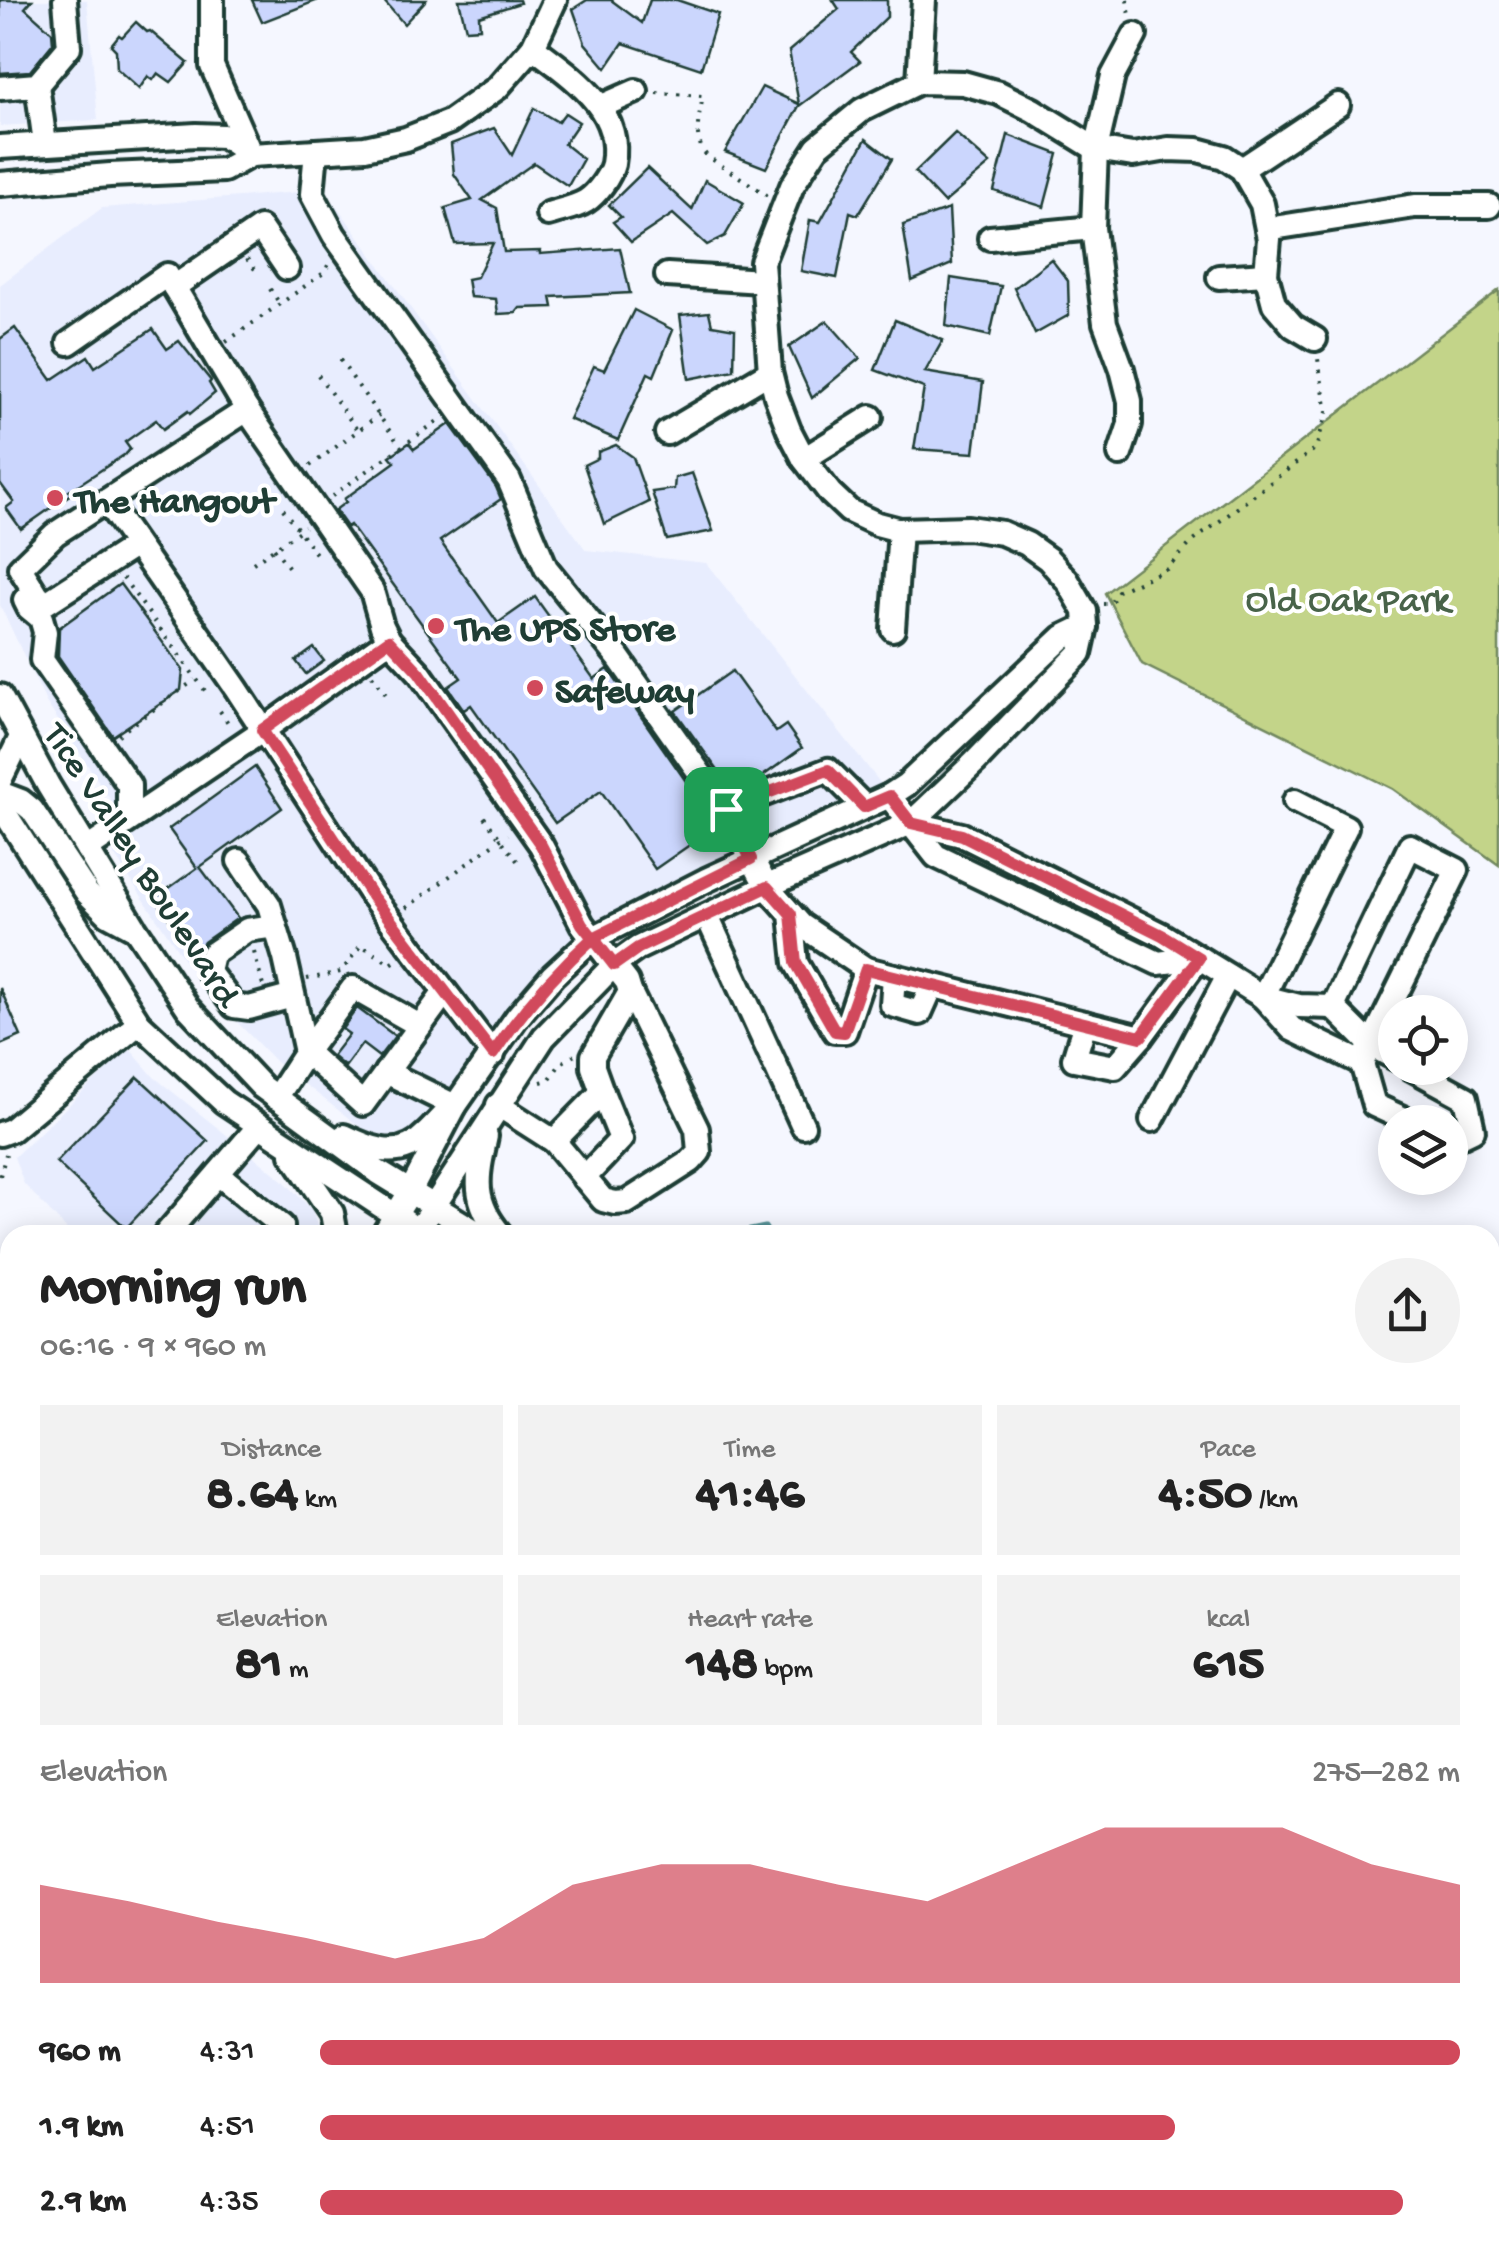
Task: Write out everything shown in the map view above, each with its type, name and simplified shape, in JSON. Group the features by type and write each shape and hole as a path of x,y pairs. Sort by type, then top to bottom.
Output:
{"street":[{"path":"0,88 37,85 69,47 65,0"},
{"path":"212,0 212,66 251,155"},
{"path":"0,184 110,174 224,170 251,155 365,148 406,139 449,122 497,88 533,48 555,0"},
{"path":"920,82 924,0"},
{"path":"1120,454 1130,424 1130,401 1105,323 1093,228 1096,150 1113,76 1135,35"},
{"path":"533,48 569,74 602,106 616,144 611,174 587,201 548,214"},
{"path":"424,1225 544,1037 614,965 638,948 911,823 1080,653 1086,611 1067,580 1027,544 984,529 900,530 877,524 850,511 804,459 789,430 770,372 762,262 792,186 817,147 862,110 920,82 963,82 1033,110 1096,150 1134,155 1168,149 1198,150 1224,158 1242,168 1262,204 1269,239 1266,274 1274,304 1293,326 1314,339"},
{"path":"37,85 45,143"},
{"path":"602,106 636,91"},
{"path":"1242,168 1338,106"},
{"path":"0,147 223,136 251,155"},
{"path":"316,151 312,194 334,235 509,480 546,568 618,657 726,809 767,887 801,925 866,969 1141,1037"},
{"path":"1267,229 1415,206 1489,206"},
{"path":"174,287 260,228 287,268"},
{"path":"990,238 1093,228"},
{"path":"668,274 762,281"},
{"path":"1219,277 1266,274"},
{"path":"69,343 167,275 247,410 372,591 389,640 419,672 541,845 582,924 628,982 697,1129 699,1152 692,1161 628,1202 615,1203 603,1200 554,1142 494,1112"},
{"path":"668,433 770,372"},
{"path":"130,820 129,785 42,660 45,632 40,618 18,588 20,568 56,534 247,410"},
{"path":"804,459 872,417"},
{"path":"106,502 236,688 372,896 493,1054"},
{"path":"893,629 900,530"},
{"path":"20,568 43,605 136,545"},
{"path":"0,802 139,1022 224,1102 285,1143 389,1225 455,1106 517,1017 553,975 593,938 751,859 890,796 1063,637 1086,626"},
{"path":"86,849 389,640"},
{"name":"Tice Valley Boulevard","path":"0,696 86,849 188,1008 262,1088 378,1172 465,1225"},
{"path":"0,780 21,738"},
{"path":"726,809 828,770 864,807"},
{"path":"0,792 32,810 86,892 108,914 135,928"},
{"path":"890,796 911,823 962,835 1162,935 1263,998 1292,1029 1378,1056"},
{"path":"1263,998 1346,827 1296,801"},
{"path":"1333,1007 1410,846 1457,870 1366,1054"},
{"path":"239,862 268,904 298,988 306,1052 363,1104"},
{"path":"791,914 796,963 835,1031 844,1032 866,969"},
{"path":"707,916 802,1126"},
{"path":"275,926 247,930 212,954 208,972 234,1006 249,1008 298,988"},
{"path":"1085,1023 1074,1059 1115,1068 1199,958"},
{"path":"1152,1120 1228,976"},
{"path":"276,1098 354,988 420,1026"},
{"path":"340,1134 445,992"},
{"path":"584,1178 621,1139 593,1067 593,1056 630,992"},
{"path":"1263,998 1299,1006 1333,1007"},
{"path":"1333,1007 1366,1054 1374,1105 1378,1107"},
{"path":"2,1145 10,1130 139,1022"},
{"path":"386,1072 455,1106"},
{"path":"1442,1085 1466,1098 1468,1105"},
{"path":"554,1142 602,1092"},
{"path":"304,1118 364,1145 395,1152 422,1139 455,1106"},
{"path":"1468,1107 1473,1130 1468,1132"},
{"path":"492,1225 478,1194 478,1174 494,1112"},
{"path":"174,1225 259,1126"},
{"path":"285,1143 332,1214 334,1225"},
{"path":"218,1174 281,1225"}],"path":[{"path":"636,91 702,96 696,134 700,147 707,156 784,206"},
{"path":"224,343 326,272 330,260"},
{"path":"270,289 280,304"},
{"path":"1100,604 1110,604 1118,591 1166,569 1191,544 1316,448 1328,412 1314,339"},
{"path":"340,360 401,447"},
{"path":"318,375 358,431"},
{"path":"337,504 332,496 446,415"},
{"path":"310,466 379,416"},
{"path":"284,509 318,555"},
{"path":"253,563 313,522"},
{"path":"274,548 293,573"},
{"path":"123,578 206,692"},
{"path":"370,672 387,696"},
{"path":"112,740 195,680"},
{"path":"484,817 518,862"},
{"path":"400,912 516,828"},
{"path":"251,940 264,988"},
{"path":"298,988 341,972 361,945 390,964 401,957"},
{"path":"531,1086 548,1080 561,1063 579,1052"},
{"path":"0,1176 2,1145"}],"shaded area":[{"path":"0,0 87,0 98,120 0,126"},
{"path":"325,190 586,550 706,563 897,804 594,931 485,1046 410,1139 377,1140 276,1062 202,986 114,855 112,802 46,702 0,605 0,285 102,208"},
{"path":"129,1048 154,1077 283,1180 312,1210 317,1225 63,1225 24,1184 14,1157"}],"green space":[{"name":"Old Oak Park","path":"1499,290 1499,865 1393,789 1142,664 1105,593"}],"building":[{"path":"0,0 32,0 25,8 52,32 53,43 30,71 0,73"},
{"path":"252,0 316,0 316,1 262,22"},
{"path":"383,0 426,0 404,24"},
{"path":"459,0 520,3 479,16 480,28 466,29"},
{"path":"587,0 611,0 642,23 650,0 677,0 718,14 701,69 623,43 606,68 585,43 573,9"},
{"path":"833,0 887,0 887,17 851,52 860,61 799,106 766,168 725,152 762,87 799,104 789,51 839,9"},
{"path":"136,22 188,63 171,82 158,73 153,80 148,76 139,89 117,69 116,50 111,45"},
{"path":"534,108 558,122 565,113 579,122 564,144 583,159 568,186 534,163 482,200 497,208 504,252 540,254 620,248 630,293 551,297 553,307 520,308 516,313 498,314 496,299 470,297 467,279 477,277 493,243 455,244 445,208 472,200 454,174 451,144 494,128 512,155"},
{"path":"955,133 990,164 944,203 915,172"},
{"path":"1008,135 1058,154 1044,207 994,191"},
{"path":"866,139 892,159 858,215 850,212 837,278 801,271 810,220 820,222"},
{"path":"647,168 692,210 705,180 744,203 725,236 707,245 673,214 631,242 613,222 621,217 609,205"},
{"path":"949,209 952,264 912,281 903,225"},
{"path":"1051,259 1068,281 1069,315 1035,334 1014,288"},
{"path":"951,278 1001,286 990,336 946,326"},
{"path":"634,310 673,330 654,376 648,373 618,440 569,419 594,366 604,370"},
{"path":"709,312 712,325 735,329 734,370 689,379 680,315"},
{"path":"895,320 943,340 925,372 983,382 974,453 914,449 924,388 875,370"},
{"path":"827,321 860,358 812,398 789,347"},
{"path":"15,328 52,380 88,356 95,367 153,329 167,349 179,341 211,381 215,393 190,414 188,411 163,429 156,420 125,442 130,449 127,453 21,529 6,508 14,502 0,483 0,339"},
{"path":"450,424 501,499 440,541 498,623 535,597 594,679 608,669 717,826 655,869 601,791 555,823 471,705 464,710 448,687 461,678 335,510 395,462 390,456 409,443 414,449"},
{"path":"616,445 633,457 649,502 604,524 584,465 598,458 598,452"},
{"path":"692,473 713,531 667,540 652,492 674,489 675,478"},
{"path":"120,584 183,670 181,690 113,736 58,656 59,628"},
{"path":"314,648 324,661 306,674 296,661"},
{"path":"732,671 776,732 786,725 802,748 753,783 732,790 675,711"},
{"path":"255,767 282,808 200,867 238,918 204,942 197,952 182,930 178,933 155,898 197,868 169,829"},
{"path":"0,988 21,1036 0,1045"},
{"path":"357,1008 395,1036 379,1057 362,1044 345,1067 332,1056 349,1034 342,1029"},
{"path":"138,1077 208,1141 129,1225 123,1225 56,1162"}],"place":[{"name":"The Hangout","path":"55,498"},
{"name":"The UPS Store","path":"436,626"},
{"name":"Safeway","path":"535,688"}],"route":[{"path":"726,809 751,859 593,938 541,845 419,672 389,640 262,730 372,896 493,1054 517,1017 553,975 593,938 614,965 638,948 767,887 791,914 796,963 835,1031 844,1032 866,969 1141,1037 1199,958 1162,935 962,835 911,823 890,796 864,807 828,770 726,809"}]}
